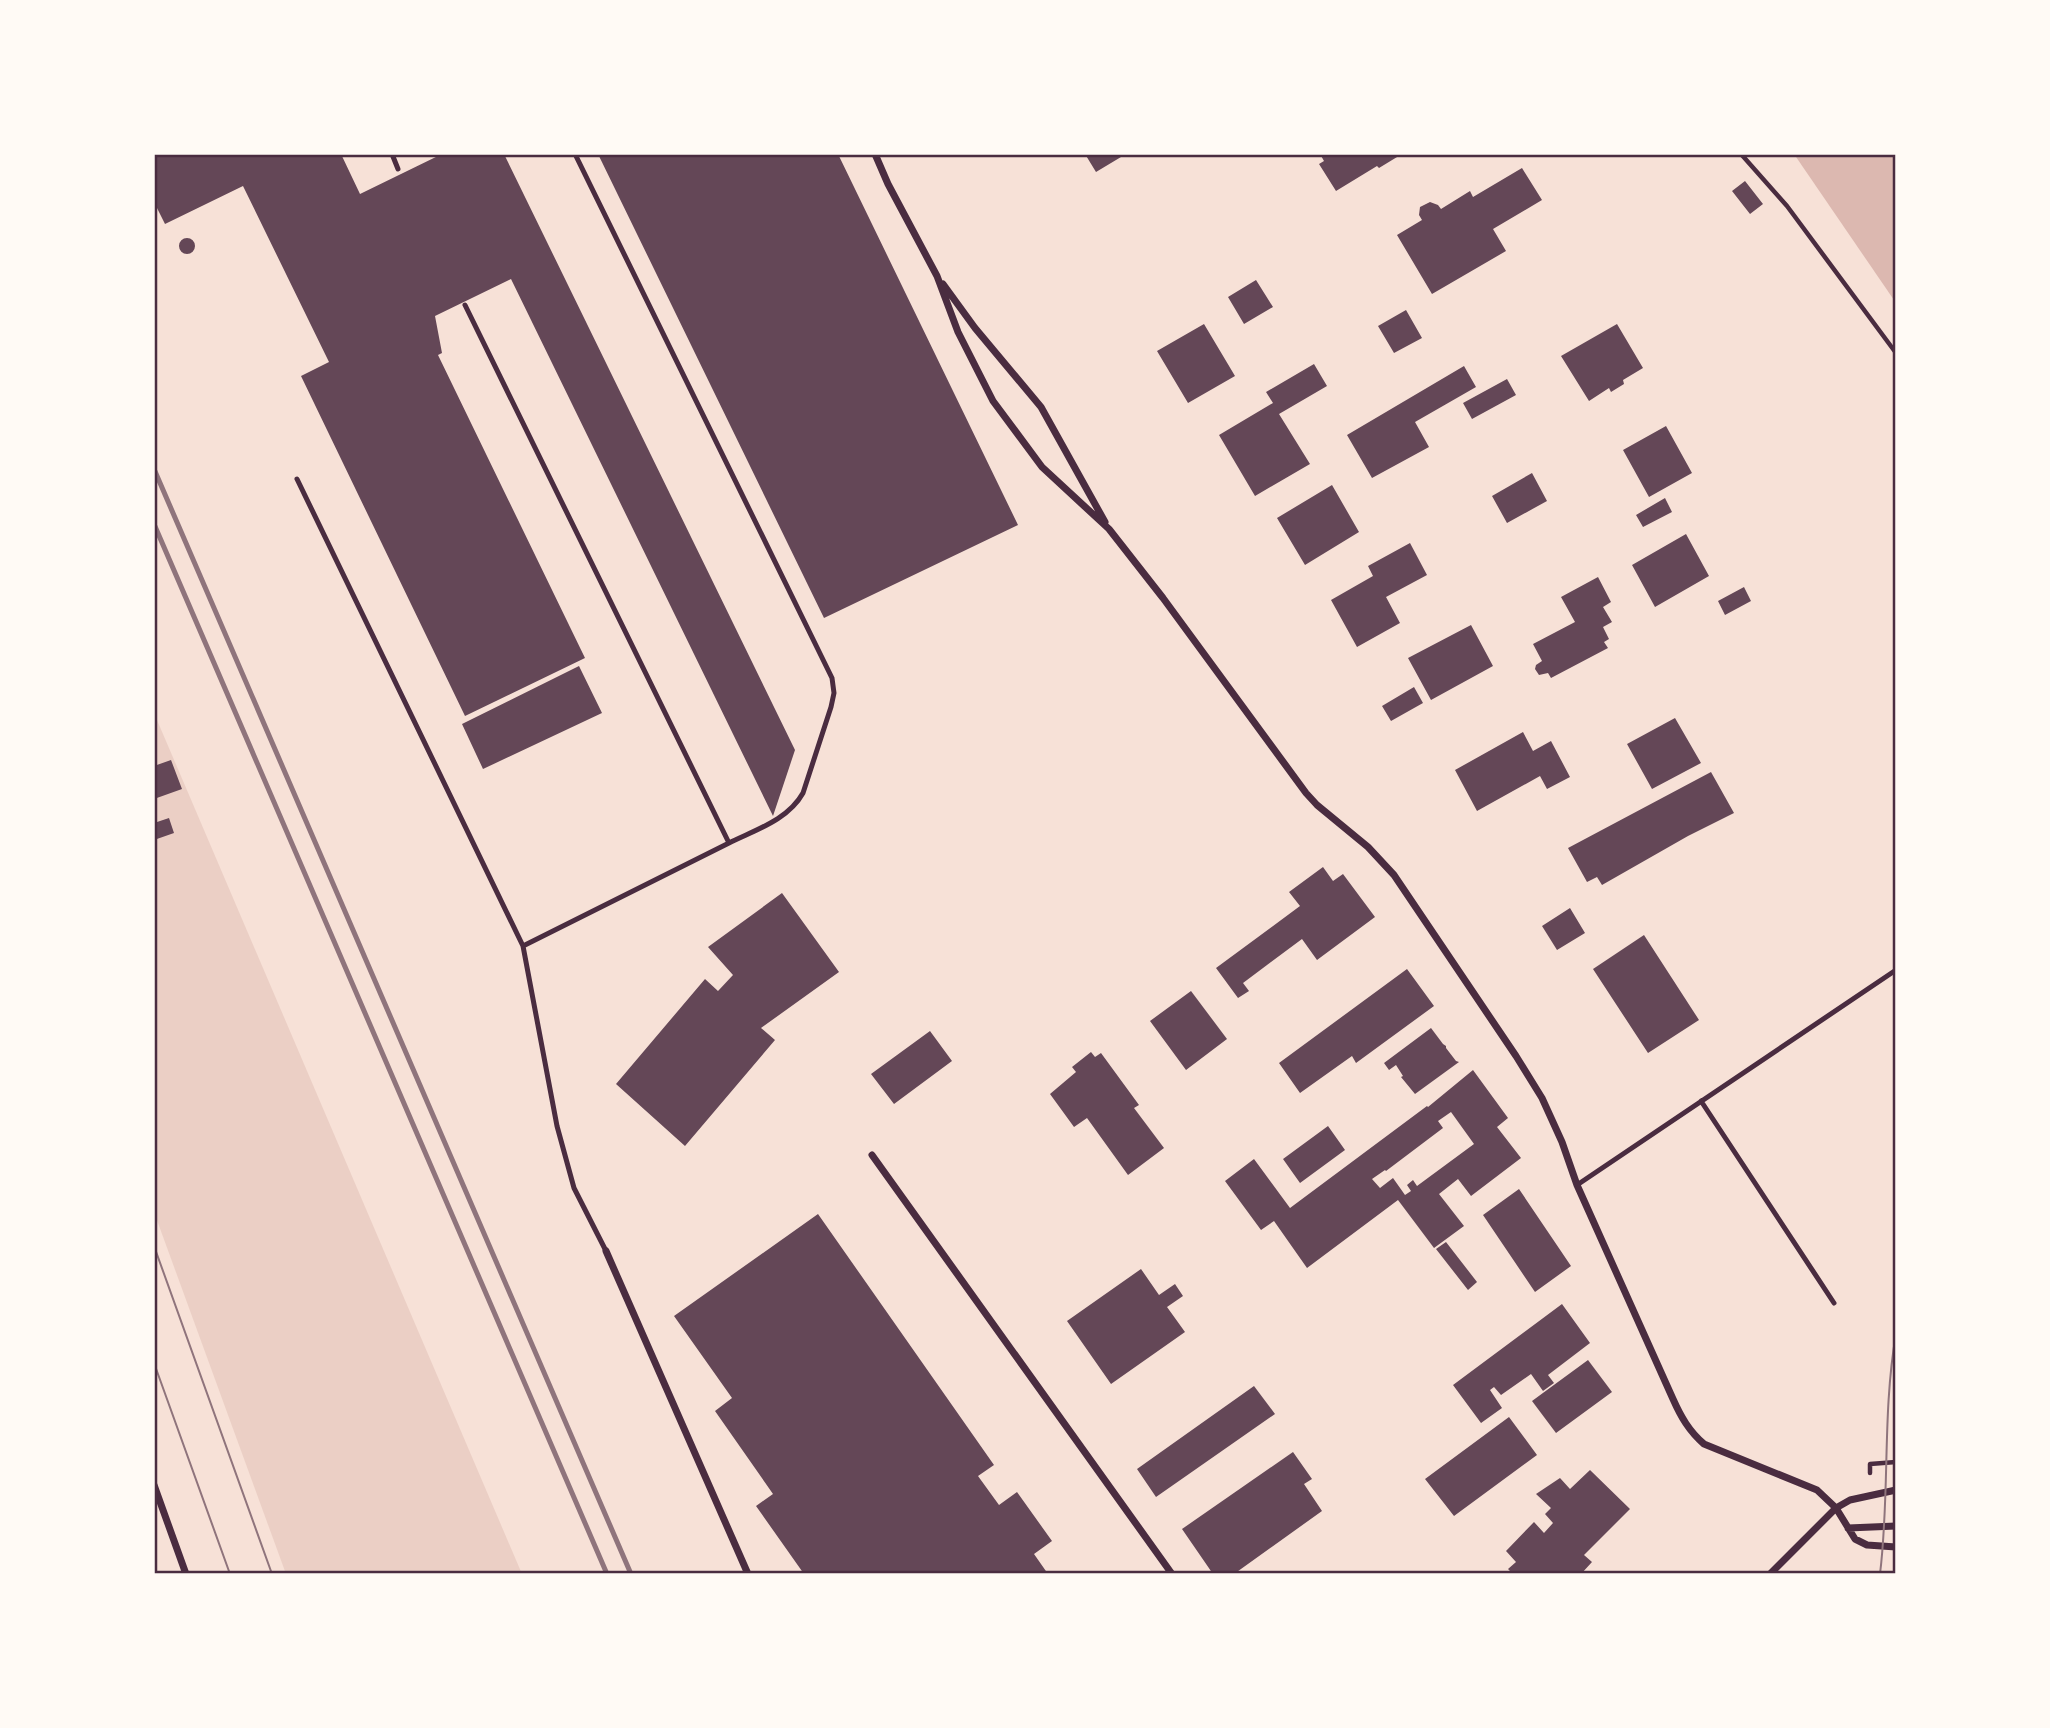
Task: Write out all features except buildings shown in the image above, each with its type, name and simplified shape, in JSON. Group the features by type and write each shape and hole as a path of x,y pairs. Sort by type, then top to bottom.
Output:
{"street":[{"path":"875,154 937,276 958,332 993,401 1042,467 1109,529"},
{"path":"937,276 975,328 1041,407 1109,529 1306,793 1368,847 1394,875 1501,1034 1542,1098 1562,1142 1577,1185 1683,1421 1704,1444 1817,1490 1836,1508 1855,1538 1867,1545 1896,1547"},
{"path":"872,1155 1172,1574"},
{"path":"606,1251 748,1574"},
{"path":"154,1485 185,1574"},
{"path":"1770,1574 1836,1508 1850,1500 1896,1490"},
{"path":"1848,1528 1896,1526"}],"lane":[{"path":"392,154 398,169"},
{"path":"523,946 783,816 798,803 803,793 834,693 832,678 575,154"},
{"path":"465,305 729,843"},
{"path":"297,479 523,946 557,1126 574,1188 606,1251"},
{"path":"1577,1185 1896,970"},
{"path":"1701,1101 1834,1303"}],"path":[{"path":"1741,154 1787,206 1896,353"}],"shaded area":[{"path":"1794,154 1896,154 1896,303"},
{"path":"154,713 522,1574 286,1574 154,1212"}],"tram line":[{"path":"154,1246 272,1574"},
{"path":"1880,1574 1889,1394 1896,1334"},
{"path":"154,1363 230,1574"}],"railway":[{"path":"154,469 631,1574"},
{"path":"154,524 607,1574"}]}
